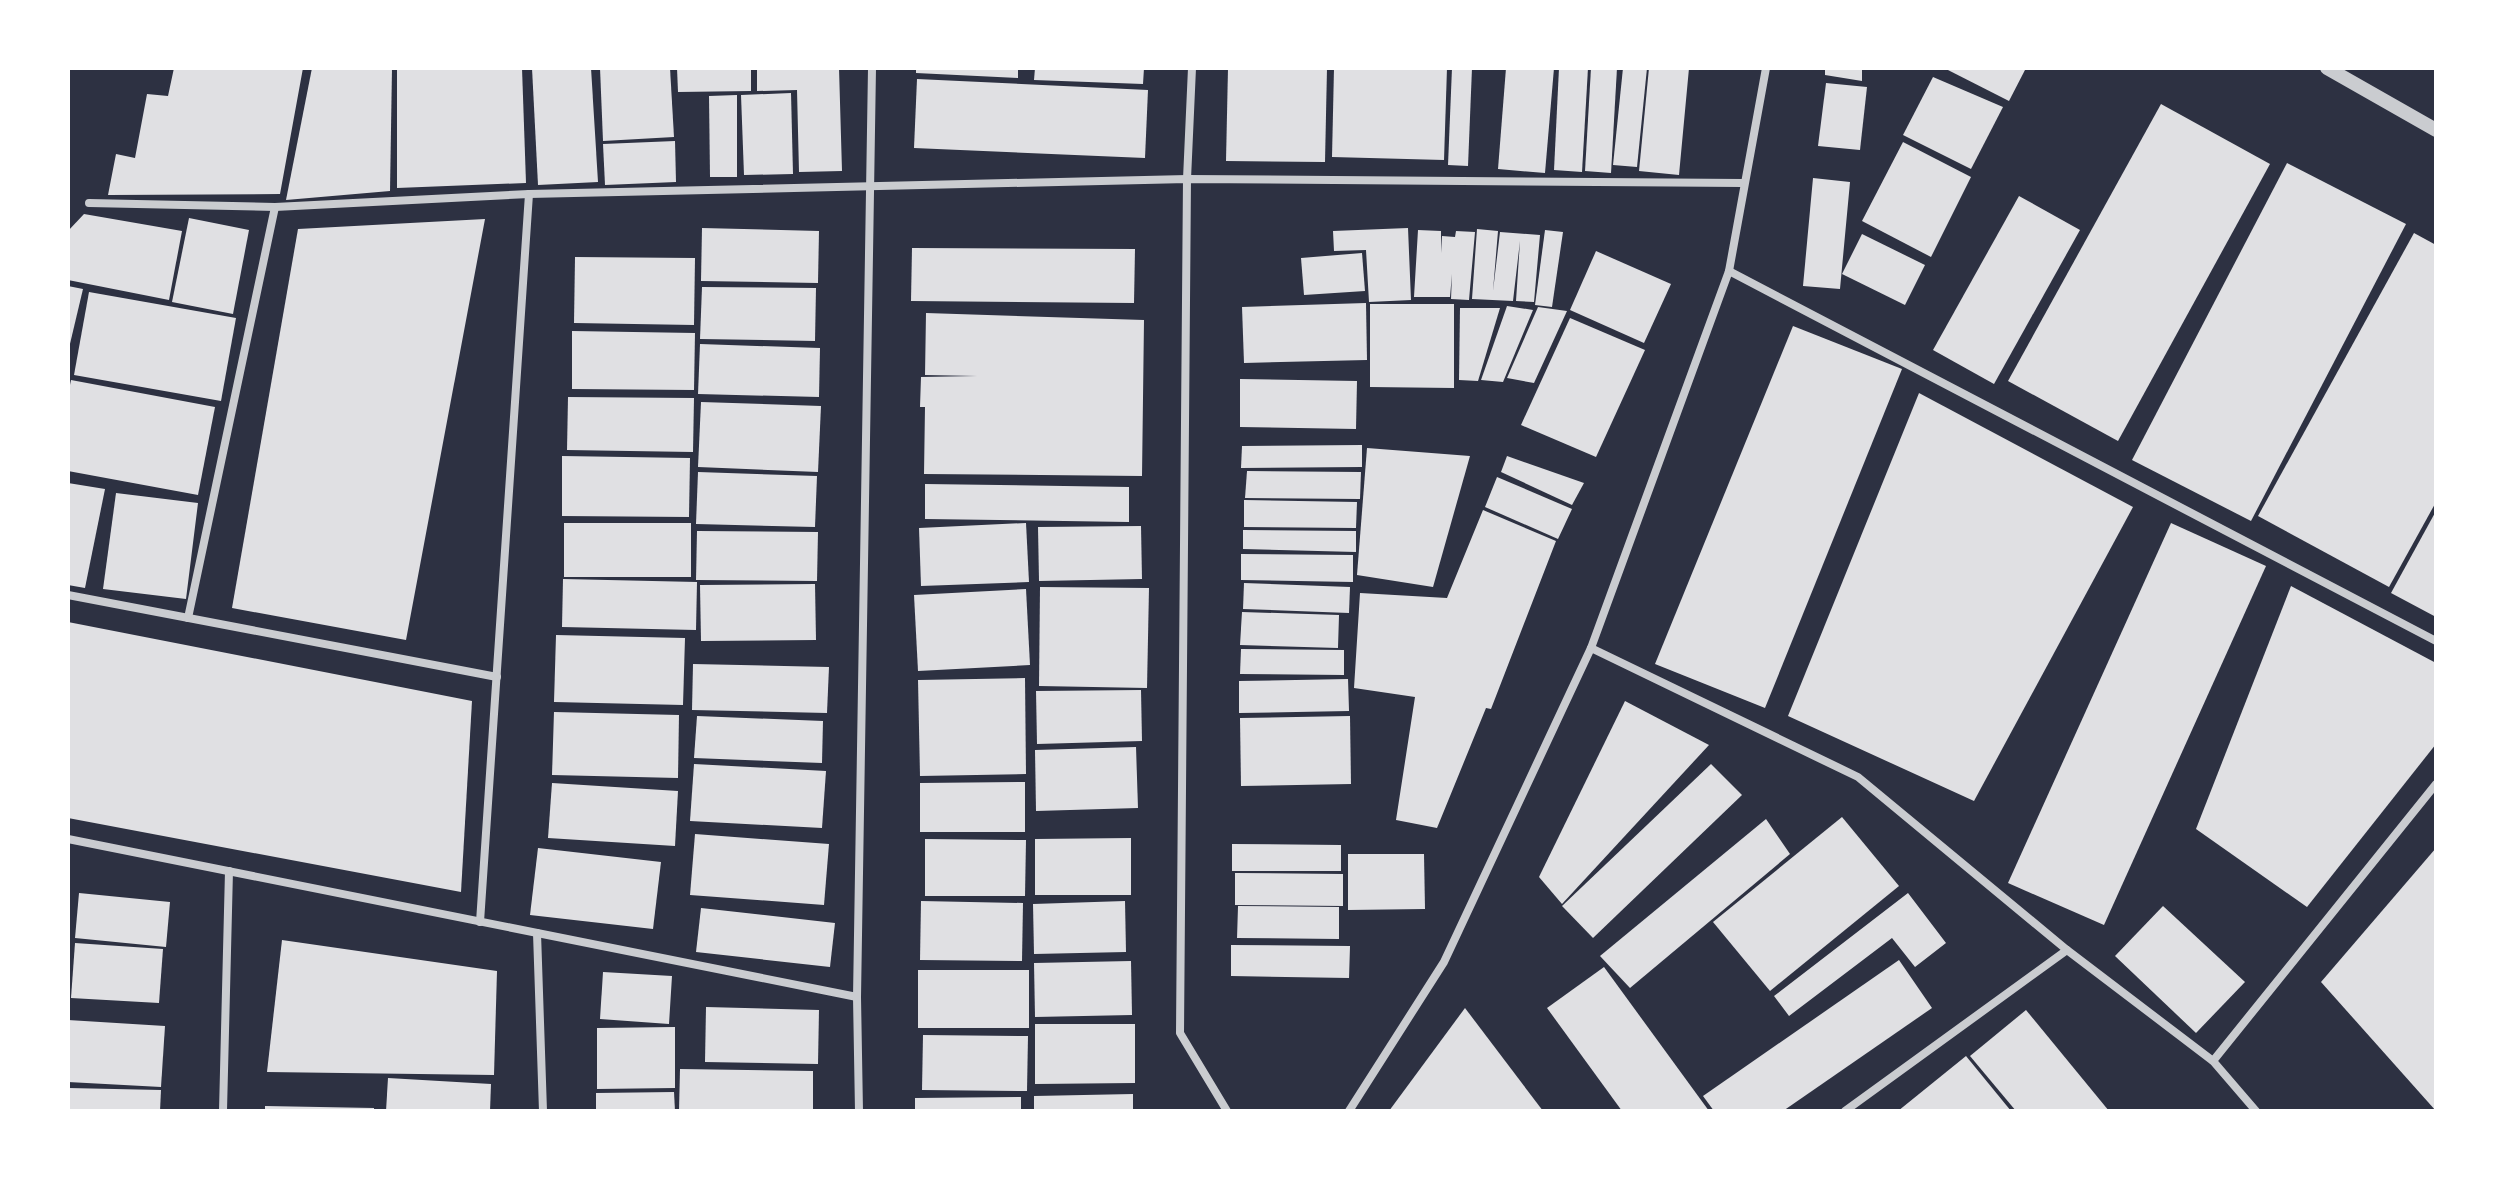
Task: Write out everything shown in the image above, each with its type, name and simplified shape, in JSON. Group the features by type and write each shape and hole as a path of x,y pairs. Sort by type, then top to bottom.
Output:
{"street":[{"path":"859,1111 857,997 872,68"},
{"path":"1192,68 1187,179 1180,1033 1227,1111"},
{"path":"1349,1111 1444,962 1591,648 1729,271 1766,68"},
{"path":"2327,68 2436,130"},
{"path":"89,203 275,207 529,194 1187,179 1743,183"},
{"path":"480,922 529,194"},
{"path":"188,618 275,207"},
{"path":"1729,271 2436,641"},
{"path":"68,595 497,677"},
{"path":"1591,648 1858,777 2067,950 2213,1061 2256,1111"},
{"path":"2213,1061 2436,784"},
{"path":"68,839 857,997"},
{"path":"223,1111 229,871"},
{"path":"537,933 543,1111"},
{"path":"1845,1111 2067,950"}],"building":[{"path":"174,68 303,68 280,194 108,195 116,154 135,158 147,94 168,96"},
{"path":"312,68 392,68 390,191 286,200"},
{"path":"397,68 522,68 526,183 397,188"},
{"path":"532,68 591,68 598,182 538,185"},
{"path":"600,68 670,68 674,137 603,141"},
{"path":"677,68 751,68 751,91 678,92"},
{"path":"757,68 839,68 842,171 799,172 797,90 757,91"},
{"path":"916,68 1018,68 1018,78 916,73"},
{"path":"1035,68 1144,68 1143,84 1034,80"},
{"path":"1228,68 1327,68 1325,162 1226,161"},
{"path":"1334,68 1447,68 1444,160 1332,157"},
{"path":"1452,68 1472,68 1468,166 1448,165"},
{"path":"1506,68 1554,68 1545,173 1498,169"},
{"path":"1559,68 1588,68 1582,172 1554,170"},
{"path":"1591,68 1617,68 1611,173 1585,171"},
{"path":"1623,68 1647,68 1637,167 1613,165"},
{"path":"1649,68 1689,68 1679,175 1639,171"},
{"path":"1825,68 1862,68 1862,81 1825,75"},
{"path":"1944,68 2026,68 2009,101"},
{"path":"1933,77 2003,107 1971,169 1903,135"},
{"path":"917,79 1148,90 1145,158 914,148"},
{"path":"1826,83 1867,87 1860,150 1818,146"},
{"path":"791,93 793,174 744,175 741,95"},
{"path":"737,95 737,177 710,177 709,96"},
{"path":"2161,104 2270,164 2118,441 2008,381"},
{"path":"675,141 676,182 605,185 603,144"},
{"path":"1903,142 1971,177 1931,257 1862,221"},
{"path":"2287,163 2406,224 2251,521 2132,460"},
{"path":"1813,178 1850,182 1840,289 1803,286"},
{"path":"2019,196 2080,230 1994,384 1933,350"},
{"path":"84,214 182,231 169,300 68,280 68,231"},
{"path":"189,218 249,230 233,314 172,302"},
{"path":"485,219 406,640 232,608 298,229"},
{"path":"702,228 819,231 818,283 701,281"},
{"path":"1408,228 1411,300 1369,302 1366,250 1334,251 1333,231"},
{"path":"1477,229 1498,231 1493,291 1500,232 1540,235 1534,302 1516,301 1520,241 1513,301 1472,299"},
{"path":"1418,230 1441,231 1441,253 1442,236 1455,237 1456,231 1475,232 1469,300 1451,299 1452,274 1450,297 1414,297"},
{"path":"1545,230 1563,232 1552,307 1535,305"},
{"path":"2414,233 2436,245 2436,502 2389,587 2258,516"},
{"path":"1862,234 1925,265 1905,305 1842,274"},
{"path":"912,248 1135,249 1134,303 911,301"},
{"path":"1596,251 1671,284 1644,343 1570,310"},
{"path":"1362,253 1365,291 1304,295 1301,258"},
{"path":"575,257 695,258 694,325 574,323"},
{"path":"68,286 83,289 69,348 68,348"},
{"path":"702,287 816,288 815,341 700,339"},
{"path":"89,292 236,318 221,401 74,375"},
{"path":"1366,303 1367,360 1244,363 1242,307"},
{"path":"1370,304 1454,304 1454,388 1370,387"},
{"path":"1507,306 1533,310 1503,382 1481,380"},
{"path":"1538,307 1567,311 1534,383 1507,378"},
{"path":"1460,308 1500,308 1478,381 1459,380"},
{"path":"926,313 1144,320 1142,476 924,474 925,407 920,407 921,377 977,376 925,375"},
{"path":"1570,318 1645,350 1596,457 1521,425"},
{"path":"1793,326 1902,369 1765,708 1655,664"},
{"path":"572,331 695,333 694,390 572,389"},
{"path":"700,344 820,348 819,397 698,394"},
{"path":"1240,379 1357,381 1356,429 1240,427"},
{"path":"71,380 215,407 198,495 68,471 68,395"},
{"path":"1919,393 2133,507 1974,801 1788,716"},
{"path":"568,397 694,398 693,452 567,450"},
{"path":"701,402 821,406 818,472 698,467"},
{"path":"1362,445 1362,467 1241,468 1242,446"},
{"path":"1367,448 1470,456 1433,587 1357,575"},
{"path":"562,456 690,458 689,517 562,516"},
{"path":"1507,456 1584,483 1572,505 1501,472"},
{"path":"1247,471 1361,472 1360,499 1245,498"},
{"path":"698,472 817,476 815,527 696,524"},
{"path":"1497,477 1572,509 1558,539 1485,507"},
{"path":"68,483 105,489 85,588 68,585"},
{"path":"925,484 1129,487 1129,522 925,519"},
{"path":"116,493 198,503 186,599 103,589"},
{"path":"1244,500 1357,502 1356,528 1244,527"},
{"path":"1483,510 1556,541 1491,709 1486,708 1437,828 1396,820 1415,697 1354,688 1360,593 1447,598"},
{"path":"2436,511 2436,617 2391,593"},
{"path":"564,523 691,523 691,577 564,577"},
{"path":"1026,523 1029,582 921,586 919,528"},
{"path":"2171,523 2266,566 2104,925 2008,883"},
{"path":"1141,526 1142,579 1039,581 1038,527"},
{"path":"1243,530 1356,531 1356,552 1243,549"},
{"path":"697,531 818,532 817,581 696,580"},
{"path":"1241,554 1353,555 1353,582 1241,580"},
{"path":"563,579 697,582 696,630 562,627"},
{"path":"1244,583 1350,587 1349,613 1243,609"},
{"path":"815,584 816,640 701,641 700,585"},
{"path":"2291,586 2436,663 2436,744 2307,907 2196,829"},
{"path":"1040,587 1149,588 1147,688 1039,686"},
{"path":"1026,589 1030,665 918,671 914,595"},
{"path":"1242,612 1339,615 1338,648 1240,645"},
{"path":"68,622 472,701 461,892 68,818"},
{"path":"556,635 685,638 683,705 554,702"},
{"path":"1241,649 1344,650 1344,675 1240,674"},
{"path":"693,664 829,667 827,713 692,710"},
{"path":"1025,678 1026,774 920,776 918,680"},
{"path":"1348,679 1349,711 1239,713 1239,681"},
{"path":"1141,690 1142,741 1037,744 1036,691"},
{"path":"1625,701 1709,745 1562,904 1539,877"},
{"path":"554,712 679,715 678,778 552,775"},
{"path":"697,716 823,721 822,763 694,758"},
{"path":"1350,716 1351,784 1241,786 1240,718"},
{"path":"1136,747 1138,808 1036,811 1035,750"},
{"path":"694,764 826,771 822,828 690,821"},
{"path":"1711,764 1742,795 1593,938 1562,906"},
{"path":"1025,782 1025,832 920,832 920,783"},
{"path":"552,783 678,791 675,846 548,838"},
{"path":"1842,817 1899,886 1770,991 1713,922"},
{"path":"1766,819 1790,854 1630,988 1600,956"},
{"path":"695,834 829,844 824,905 690,895"},
{"path":"1131,838 1131,895 1035,895 1035,839"},
{"path":"925,839 1026,840 1025,896 925,896"},
{"path":"1232,844 1341,845 1341,871 1232,871"},
{"path":"538,848 661,862 653,929 530,915"},
{"path":"2436,848 2436,1111 2321,982"},
{"path":"1348,854 1424,854 1425,909 1348,910"},
{"path":"1235,873 1343,874 1343,906 1235,905"},
{"path":"79,893 170,902 166,947 75,938"},
{"path":"1908,893 1946,943 1915,967 1892,938 1789,1016 1774,996"},
{"path":"921,901 1023,903 1022,961 920,960"},
{"path":"1125,901 1126,952 1034,954 1033,904"},
{"path":"1238,906 1339,907 1339,939 1237,938"},
{"path":"2163,906 2245,982 2196,1033 2115,956"},
{"path":"701,908 835,923 830,967 696,952"},
{"path":"282,940 497,971 494,1075 267,1072"},
{"path":"75,943 163,949 159,1003 71,998"},
{"path":"1231,945 1350,946 1349,978 1231,976"},
{"path":"1899,960 1932,1008 1783,1111 1714,1111 1703,1096"},
{"path":"1131,961 1132,1015 1035,1017 1034,963"},
{"path":"1604,967 1709,1111 1622,1111 1547,1008"},
{"path":"918,970 1029,970 1029,1028 918,1028"},
{"path":"603,972 672,976 669,1024 600,1019"},
{"path":"706,1007 819,1010 818,1064 705,1062"},
{"path":"1465,1008 1543,1111 1389,1111"},
{"path":"2026,1010 2109,1111 2016,1111 1970,1056"},
{"path":"68,1020 165,1026 161,1087 68,1082"},
{"path":"1035,1024 1135,1024 1135,1083 1035,1084"},
{"path":"675,1027 675,1088 597,1089 597,1028"},
{"path":"923,1035 1028,1036 1027,1091 922,1090"},
{"path":"1966,1056 2011,1111 1898,1111"},
{"path":"680,1069 813,1071 813,1111 679,1111"},
{"path":"388,1078 491,1084 490,1111 386,1111"},
{"path":"68,1088 161,1090 160,1111 68,1111"},
{"path":"674,1092 675,1111 596,1111 596,1093"},
{"path":"1133,1094 1133,1111 1034,1111 1034,1096"},
{"path":"1021,1097 1021,1111 915,1111 915,1098"},
{"path":"265,1106 374,1108 374,1111 265,1111"}]}
